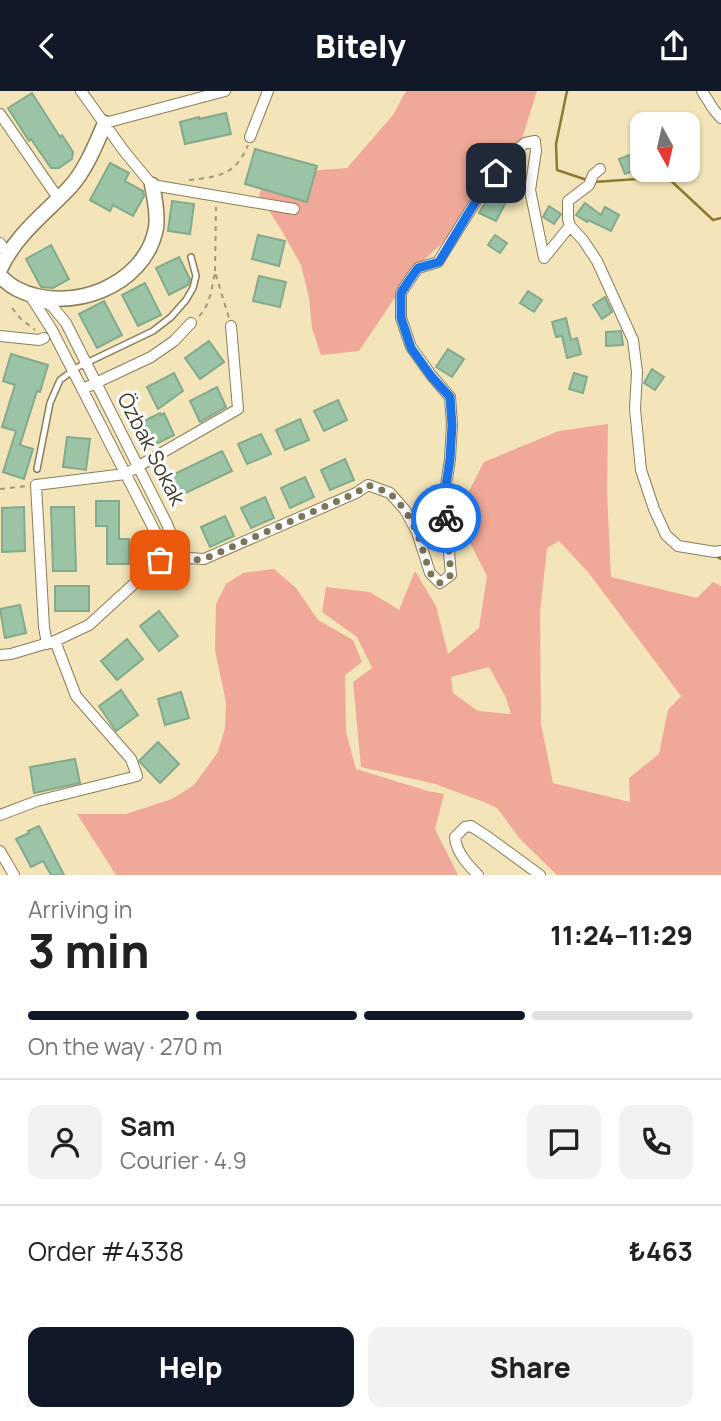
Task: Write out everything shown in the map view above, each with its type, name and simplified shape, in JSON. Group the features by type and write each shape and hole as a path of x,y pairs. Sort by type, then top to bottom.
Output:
{"street":[{"path":"0,276 19,291 66,299 85,297 120,281 140,263 153,239 156,225 152,185 119,145 81,91"},
{"path":"0,269 4,248 71,186 104,123 225,91"},
{"path":"250,137 268,91"},
{"path":"702,91 721,118"},
{"path":"0,114 58,198"},
{"path":"0,655 51,643 89,625 160,560 173,557 204,559 356,493 368,485 390,493 405,510 417,532 430,573 440,583 451,575 444,498 450,459 450,397 411,348 401,318 401,293 418,268 439,262 474,204 507,157 525,143 535,141 530,190 544,258 570,226"},
{"path":"594,176 568,201 568,219 570,226 597,261 633,340 637,372 635,409 641,470 666,535 678,546 718,551"},
{"path":"152,185 294,209"},
{"name":"Özbak Sokak","path":"29,293 52,306 66,323 167,524 173,539 173,557"},
{"name":"Özbak Sokak","path":"29,293 52,330 165,551 173,557"},
{"path":"83,389 151,357 174,341 191,323"},
{"path":"0,815 37,801 137,776 131,759 76,696 44,627 36,485 125,474 238,409 231,326"},
{"path":"0,336 39,340 44,338"},
{"path":"478,875 455,843 455,837 465,827 471,826 540,875"},
{"path":"0,851 14,875"}],"lane":[{"path":"37,469 50,403 60,380 86,362 153,331 171,317 193,288 196,276 191,257"}],"path":[{"path":"178,182 223,174 242,158 250,137"},
{"path":"191,323 204,312 215,272 217,196"},
{"path":"215,272 231,326"},
{"path":"0,489 36,485"}],"shaded area":[{"path":"406,91 537,91 520,145 461,226 414,269 359,351 321,355 312,328 309,298 301,265 259,195 270,169 296,172 347,168 393,115"},
{"path":"608,424 607,492 611,577 697,598 713,582 721,586 721,875 557,875 520,839 497,808 435,784 361,767 353,682 372,668 357,637 322,612 326,587 370,592 399,610 415,571 436,606 448,654 479,628 487,576 463,529 467,495 484,462 559,431","holes":["559,541 588,572 681,696 668,710 659,754 629,778 630,802 553,783 541,724 540,612 547,548","489,667 506,698 511,714 478,711 453,693 451,677"]},
{"path":"274,569 296,588 318,620 353,640 362,662 345,675 346,732 356,769 444,794 435,829 458,875 116,875 77,814 126,814 172,799 194,785 218,752 225,728 226,702 215,650 216,604 226,584 243,573"}],"building":[{"path":"32,93 60,137 62,135 73,152 72,159 59,168 51,168 31,139 29,141 8,108"},
{"path":"226,113 231,134 185,144 180,122"},
{"path":"255,149 317,166 307,202 245,184"},
{"path":"630,155 630,172 625,174 619,159"},
{"path":"110,163 129,173 125,181 143,191 144,196 133,216 113,205 110,211 90,200"},
{"path":"490,194 506,202 496,221 479,213"},
{"path":"172,201 194,204 190,234 168,231"},
{"path":"585,203 601,215 605,207 619,215 611,231 576,215"},
{"path":"549,206 561,214 554,224 543,217"},
{"path":"258,235 285,241 279,266 252,259"},
{"path":"495,235 507,243 500,253 488,245"},
{"path":"51,245 69,279 53,288 41,287 26,259"},
{"path":"179,257 190,279 188,285 169,295 156,268"},
{"path":"259,276 286,282 280,307 253,301"},
{"path":"145,283 161,315 138,326 122,295"},
{"path":"528,291 542,300 534,312 520,303"},
{"path":"605,297 612,312 602,319 593,305"},
{"path":"104,301 122,335 97,348 79,314"},
{"path":"566,318 571,340 577,338 581,354 567,358 562,336 556,337 552,322"},
{"path":"621,331 623,345 606,346 606,332"},
{"path":"209,341 224,362 200,379 185,358"},
{"path":"448,349 464,359 452,377 436,367"},
{"path":"11,354 48,365 20,445 33,449 24,479 3,472 16,431 2,427 15,385 3,381"},
{"path":"652,369 664,377 655,390 644,383"},
{"path":"174,373 183,391 158,409 147,387"},
{"path":"574,373 587,377 583,393 569,389"},
{"path":"217,387 226,407 200,422 190,401"},
{"path":"338,400 347,420 324,431 314,411"},
{"path":"164,413 174,435 148,448 136,425"},
{"path":"300,419 309,440 285,450 276,430"},
{"path":"261,434 271,454 247,464 238,444"},
{"path":"67,437 90,439 86,470 63,467"},
{"path":"222,451 232,471 173,499 164,479"},
{"path":"345,459 354,480 330,490 321,470"},
{"path":"305,477 314,497 290,508 281,488"},
{"path":"265,497 274,518 251,528 241,508"},
{"path":"96,501 119,501 119,539 129,539 129,564 107,564 107,526 96,526"},
{"path":"24,507 25,551 2,552 2,508"},
{"path":"51,507 74,507 76,571 53,571"},
{"path":"225,516 234,536 210,547 201,527"},
{"path":"55,586 89,586 89,611 55,611"},
{"path":"20,605 26,633 5,638 0,609"},
{"path":"159,611 178,636 159,651 140,626"},
{"path":"127,639 143,659 117,680 101,661"},
{"path":"121,690 138,715 116,731 99,706"},
{"path":"181,692 189,718 165,725 158,699"},
{"path":"158,742 179,764 160,783 139,761"},
{"path":"75,759 80,783 34,793 30,767"},
{"path":"39,826 64,875 51,875 43,861 31,867 16,839"}],"waterway":[{"path":"567,91 556,144 557,170 587,180"},
{"path":"594,182 667,177 713,220 721,218"},
{"path":"718,553 717,557 721,559"}],"way so far":[{"path":"160,560 173,557 204,559 356,493 368,485 390,493 405,510 417,532 430,573 440,583 451,575 446,518"}],"route":[{"path":"446,518 444,498 452,425 450,397 411,348 401,318 401,293 418,268 439,262 496,173"}]}
